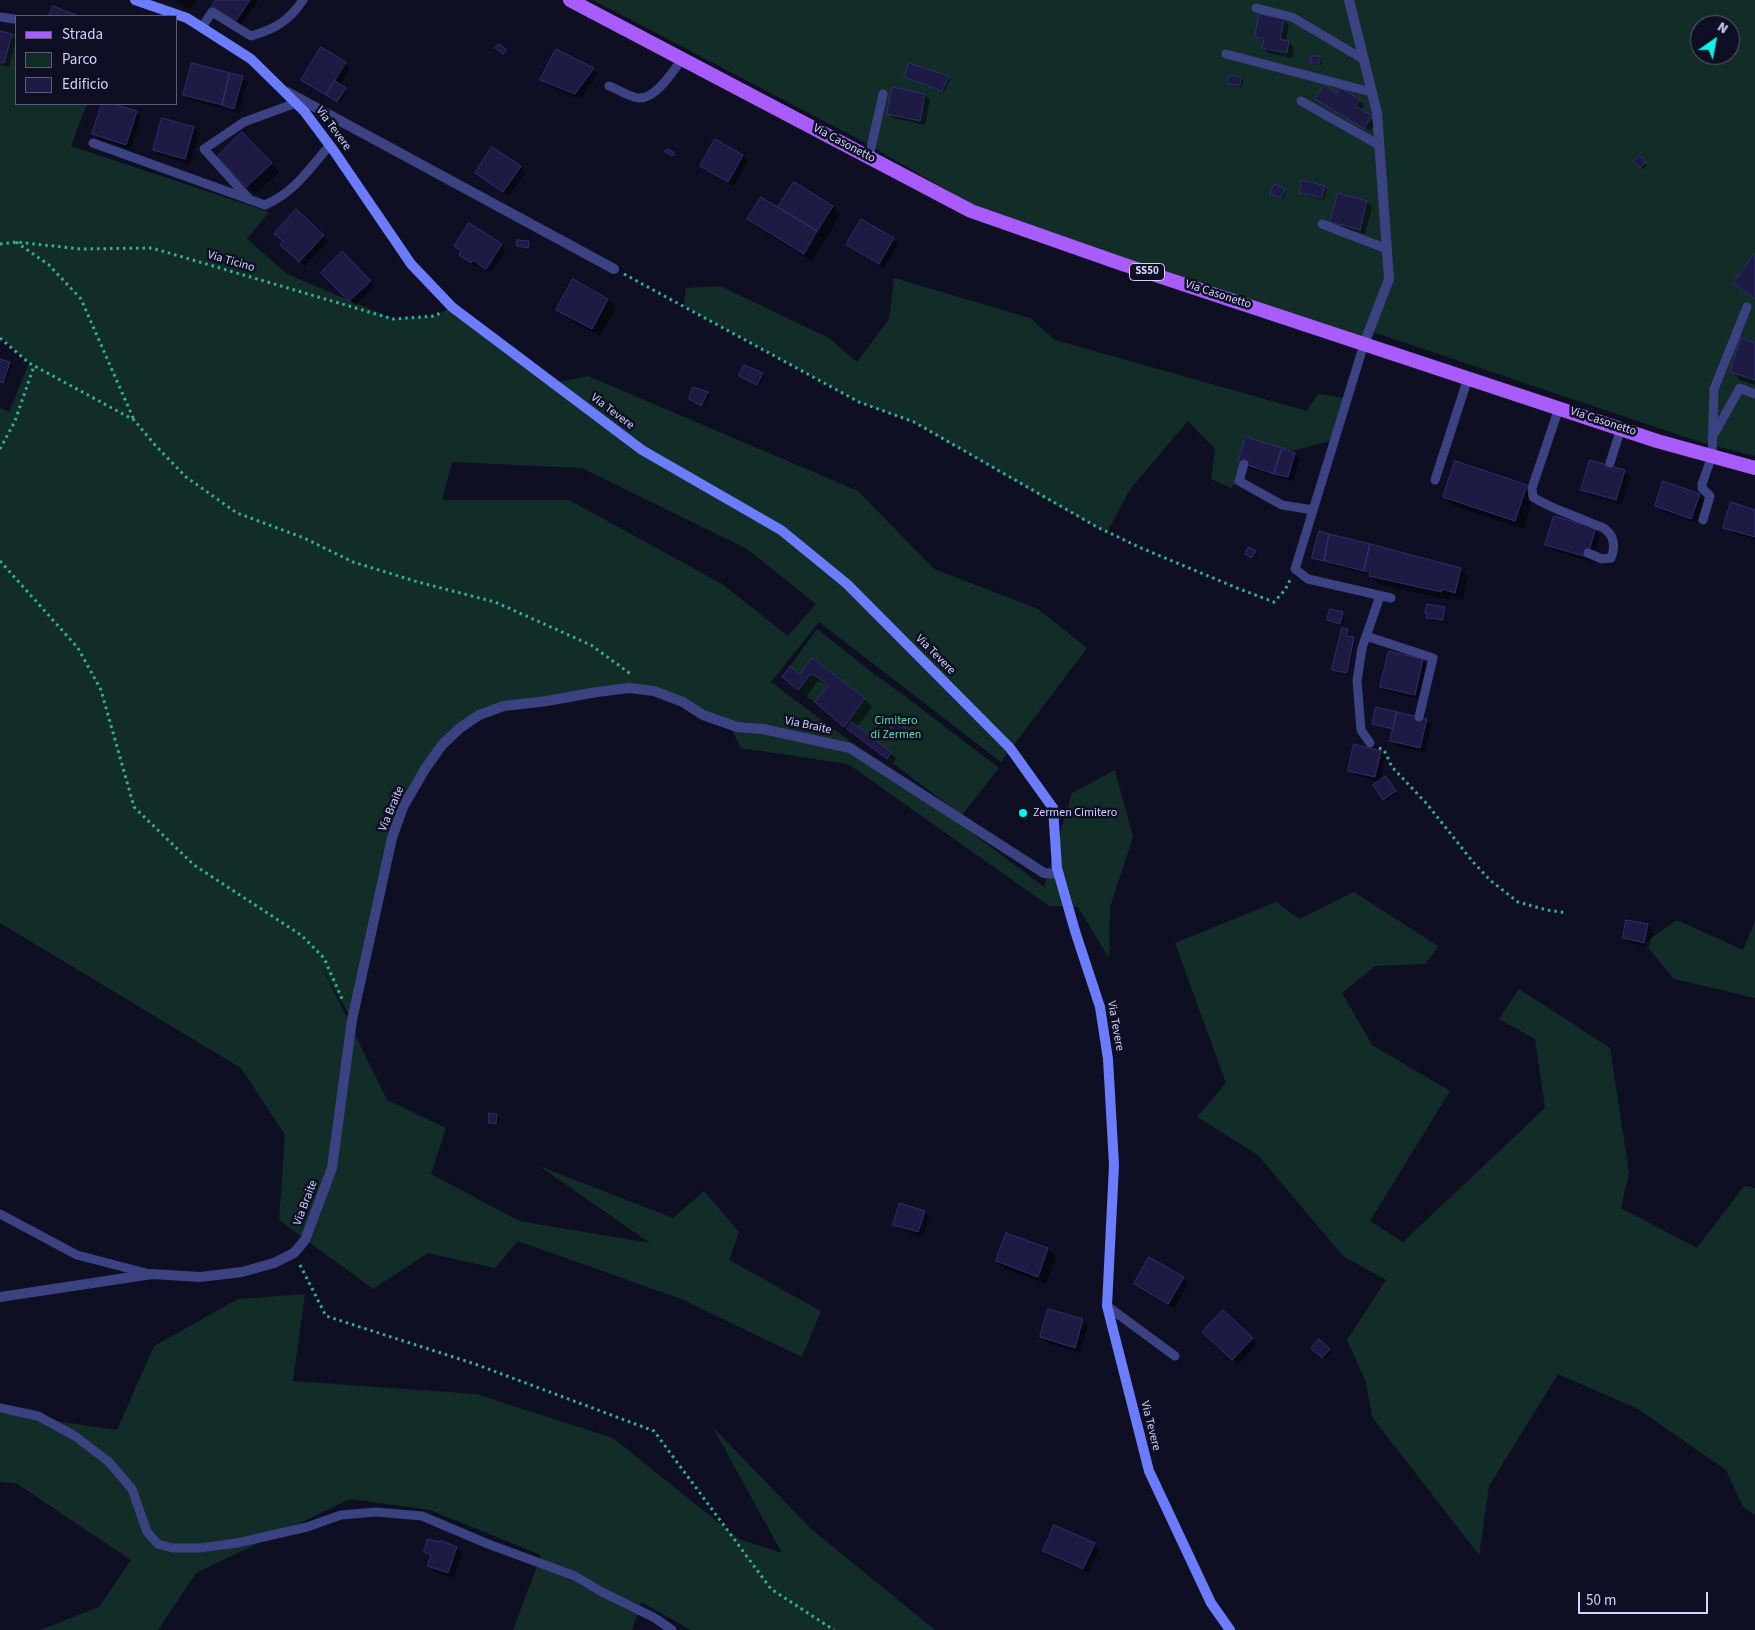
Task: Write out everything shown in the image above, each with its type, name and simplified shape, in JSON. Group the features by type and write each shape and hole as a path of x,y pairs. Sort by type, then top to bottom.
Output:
{"main road":[{"name":"Via Tevere","path":"135,0 187,18 251,59 296,103 330,146 411,264 452,307 642,450 781,530 847,584 1010,748 1053,808 1058,874 1100,1007 1108,1058 1114,1165 1107,1306 1149,1471 1211,1603 1230,1630"},
{"name":"Via Casonetto","path":"570,0 971,211 1122,264 1559,408 1755,468"}],"street":[{"path":"1349,0 1377,113 1389,279 1364,344"},
{"path":"282,90 614,269"},
{"name":"Via Braite","path":"294,1253 305,1240 332,1168 352,1020 392,838 403,807 424,768 442,745 460,728 479,715 504,706 629,688 654,691 683,702 703,715 737,727 763,730 850,748 1044,873 1058,874"},
{"path":"0,1297 152,1274 200,1277 242,1272 274,1263 294,1253"}],"lane":[{"path":"202,27 212,12 251,36 271,30 294,13 304,0"},
{"path":"1256,8 1292,17 1364,59"},
{"path":"0,18 14,19"},
{"path":"1226,54 1372,92"},
{"path":"609,86 639,98 651,95 668,79 682,59"},
{"path":"869,157 883,94"},
{"path":"1301,101 1379,145"},
{"path":"250,200 204,149 244,122 296,103"},
{"path":"93,143 265,205 280,199 290,191 330,146"},
{"path":"1322,224 1387,249"},
{"path":"1703,520 1710,496 1702,488 1702,484 1712,456 1714,389 1747,307"},
{"path":"1364,344 1295,569 1308,579 1391,598"},
{"path":"1436,480 1468,378"},
{"path":"1712,436 1740,388 1755,394"},
{"path":"1559,408 1532,488 1533,498 1547,507 1578,517 1606,530 1613,539 1614,548 1611,558 1602,559 1588,553"},
{"path":"1610,463 1621,428"},
{"path":"1244,464 1239,481 1282,505 1313,510"},
{"path":"1370,743 1361,730 1357,682 1362,648 1380,596"},
{"path":"1366,636 1433,658 1419,717"},
{"path":"0,1214 77,1255 152,1274"},
{"path":"1107,1306 1175,1356"},
{"path":"0,1408 38,1416 75,1436 110,1462 132,1489 147,1532 158,1544 172,1548 190,1548 237,1543 307,1527 341,1515 376,1512 422,1516 488,1544 576,1576 602,1592 656,1618 672,1630"}],"path":[{"path":"16,242 49,265 81,299 134,420 186,477 237,512 304,538 353,562 418,582 495,602 591,645 654,691"},
{"name":"Via Ticino","path":"0,244 16,242 81,249 152,248 393,319 435,316 452,307"},
{"path":"614,269 859,402 914,422 1061,508 1139,547 1274,602 1285,590 1295,569"},
{"path":"0,338 34,366 134,420"},
{"path":"0,449 15,421 34,366"},
{"path":"0,561 78,648 101,690 134,807 194,865 301,935 324,958 352,1020"},
{"path":"1370,743 1384,750 1392,767 1427,804 1472,862 1491,882 1518,902 1567,913"},
{"path":"294,1253 326,1316 475,1364 654,1431 770,1589 834,1630"}],"green space":[{"path":"593,0 1755,0 1755,456 1703,443 1370,331 1364,344 976,207 862,141"},
{"path":"12,34 15,35 15,105 87,105 71,146 269,212 247,239 287,274 393,319 435,316 452,307 553,383 588,376 858,491 934,569 1038,609 1087,648 1001,762 819,622 771,682 1044,887 1072,793 1115,770 1133,837 1110,907 1109,958 1078,907 1049,906 848,764 741,748 729,724 654,691 597,692 504,706 460,728 403,807 352,1020 321,965 387,1100 446,1128 431,1174 519,1221 650,1243 539,1166 673,1218 704,1191 739,1232 729,1260 821,1311 802,1357 681,1299 518,1241 495,1268 428,1253 373,1289 279,1220 285,1135 241,1068 0,923 0,408 9,412 29,363 0,336 0,62 4,62","holes":["452,462 582,468 747,549 816,604 788,636 722,584 569,500 442,500"]},
{"path":"894,278 1030,318 1055,340 1307,411 1318,394 1347,398 1335,440 1291,451 1246,437 1238,462 1244,464 1239,481 1231,488 1211,479 1215,449 1188,421 1131,488 1107,532 1061,508 914,422 859,402 684,306 686,288 720,286 829,338 857,362 889,319"},
{"name":"Cimitero di Zermen","path":"817,629 999,768 962,815 782,677"},
{"path":"1354,892 1438,946 1426,964 1375,966 1342,993 1372,1045 1450,1091 1370,1221 1403,1242 1545,1108 1535,1039 1499,1019 1519,989 1610,1048 1629,1172 1621,1208 1697,1248 1744,1186 1755,1188 1755,1515 1743,1507 1726,1470 1638,1409 1558,1374 1489,1486 1479,1555 1372,1417 1366,1382 1347,1340 1386,1280 1343,1256 1258,1155 1197,1117 1226,1083 1175,943 1276,902 1299,919"},
{"path":"1677,920 1743,950 1755,921 1755,998 1674,979 1644,943"},
{"path":"305,1294 293,1381 476,1394 613,1438 739,1539 782,1553 712,1426 810,1528 935,1630 691,1630 641,1602 632,1630 513,1630 541,1555 430,1510 350,1499 196,1573 158,1630 40,1630 99,1607 131,1560 16,1483 0,1482 0,1413 117,1430 154,1346 238,1299"}],"building":[{"path":"216,0 250,0 235,22 212,6"},
{"path":"53,6 76,15 49,15"},
{"path":"1259,14 1284,19 1280,39 1289,41 1287,53 1262,48 1264,39 1255,37"},
{"path":"0,31 12,34 4,63 0,62"},
{"path":"499,44 507,50 503,54 495,48"},
{"path":"321,47 346,62 326,95 301,80"},
{"path":"556,49 594,68 575,94 540,80"},
{"path":"1311,56 1320,56 1320,63 1311,63"},
{"path":"192,63 230,73 222,105 183,95"},
{"path":"909,63 949,76 942,91 904,77"},
{"path":"230,73 243,76 234,109 222,105"},
{"path":"1229,75 1241,77 1240,85 1227,84"},
{"path":"335,81 346,88 337,102 326,95"},
{"path":"1325,85 1337,93 1340,88 1360,99 1356,106 1372,116 1364,129 1315,99"},
{"path":"892,87 925,94 920,121 887,114"},
{"path":"102,105 117,105 137,111 126,145 92,134"},
{"path":"162,118 194,127 185,159 153,150"},
{"path":"242,132 272,163 246,187 217,157"},
{"path":"715,139 743,155 728,182 700,166"},
{"path":"492,147 521,166 503,192 475,173"},
{"path":"667,149 675,153 673,156 665,152"},
{"path":"1640,156 1646,162 1640,168 1633,162"},
{"path":"1302,180 1325,186 1322,198 1299,193"},
{"path":"794,182 833,206 817,231 778,207"},
{"path":"1274,184 1285,189 1281,198 1270,194"},
{"path":"1338,193 1367,201 1360,230 1330,222"},
{"path":"761,197 817,231 804,254 747,219"},
{"path":"296,209 324,235 299,262 280,245 283,241 274,234"},
{"path":"861,219 894,238 879,264 846,245"},
{"path":"469,223 502,244 486,269 473,260 471,263 459,255 461,251 454,246"},
{"path":"517,240 529,241 528,248 517,246"},
{"path":"342,251 371,281 349,301 321,273"},
{"path":"1755,253 1755,299 1733,283"},
{"path":"573,279 608,299 592,329 556,310"},
{"path":"1741,338 1755,343 1755,380 1730,372"},
{"path":"0,359 10,362 3,383 0,382"},
{"path":"744,365 763,373 757,385 739,376"},
{"path":"693,387 708,392 701,406 689,399"},
{"path":"1246,437 1282,448 1274,474 1238,462"},
{"path":"1282,448 1295,453 1288,477 1274,474"},
{"path":"1590,460 1625,470 1616,500 1581,490"},
{"path":"1455,461 1527,485 1515,521 1443,497"},
{"path":"1663,481 1700,494 1691,519 1655,506"},
{"path":"1731,502 1755,510 1755,537 1723,528"},
{"path":"1554,516 1596,528 1587,557 1545,545"},
{"path":"1319,531 1329,534 1324,561 1312,558"},
{"path":"1329,534 1370,544 1364,571 1324,561"},
{"path":"1370,544 1461,568 1455,593 1442,589 1441,592 1369,576 1370,572 1364,571"},
{"path":"1249,547 1256,551 1252,558 1245,554"},
{"path":"1427,604 1445,607 1443,620 1426,618"},
{"path":"1330,609 1343,612 1340,624 1327,620"},
{"path":"1342,628 1348,629 1346,636 1354,637 1347,673 1332,670"},
{"path":"1389,651 1423,659 1415,695 1380,687"},
{"path":"812,658 865,698 844,727 815,702 828,685 810,674 798,690 782,677 790,666 800,674"},
{"path":"1376,707 1397,712 1393,729 1372,724"},
{"path":"1397,712 1427,719 1420,748 1390,741"},
{"path":"852,722 891,752 887,759 847,729"},
{"path":"896,722 906,728 899,738 889,732"},
{"path":"1354,744 1381,751 1375,777 1348,771"},
{"path":"1386,776 1396,791 1383,800 1373,785"},
{"path":"1626,920 1648,924 1644,943 1623,938"},
{"path":"489,1113 497,1114 496,1124 489,1123"},
{"path":"900,1203 925,1211 918,1232 893,1225"},
{"path":"1006,1233 1048,1248 1038,1277 996,1261"},
{"path":"1149,1257 1184,1277 1168,1304 1134,1284"},
{"path":"1048,1309 1083,1319 1075,1348 1040,1337"},
{"path":"1223,1310 1253,1338 1232,1360 1202,1332"},
{"path":"1319,1339 1330,1349 1322,1358 1311,1348"},
{"path":"1054,1525 1095,1543 1083,1569 1043,1551"},
{"path":"428,1539 439,1542 440,1540 457,1547 448,1573 427,1566 431,1555 424,1552"}],"place":[{"name":"Zermen Cimitero","path":"1023,813"}]}
